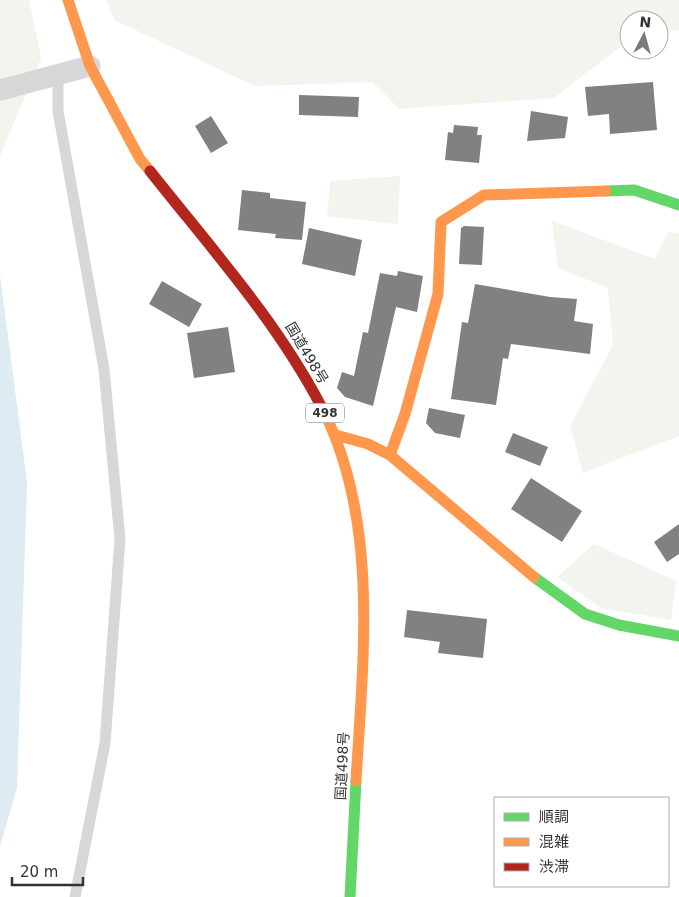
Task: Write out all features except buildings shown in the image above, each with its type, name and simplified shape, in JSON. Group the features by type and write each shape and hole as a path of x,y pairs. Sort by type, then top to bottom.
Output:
{"main road":[{"name":"国道498号","path":"68,0 90,66 140,158 272,324 306,377 336,434 358,525 365,622 350,897"},
{"path":"390,455 405,414 438,294 441,222 484,195 634,190 679,205"},
{"path":"336,434 368,444 390,455 538,580 585,614 619,625 679,636"}],"street":[{"path":"0,90 90,66"}],"lane":[{"path":"52,77 104,369 120,539 105,743 75,897"}],"shaded area":[{"path":"0,0 29,0 41,58 0,156"},
{"path":"106,0 679,0 679,30 669,31 669,10 619,10 619,48 554,98 399,109 373,82 255,86 114,20"},
{"path":"400,176 398,224 327,216 330,181"},
{"path":"552,221 655,259 668,232 679,233 679,436 583,473 570,426 613,345 608,288 558,268"},
{"path":"0,275 27,482 17,788 0,846"},
{"path":"594,544 676,581 671,620 601,608 557,577"}],"traffic: fast":[{"path":"606,191 634,190 679,205"},
{"path":"534,577 585,614 619,625 679,636"},
{"path":"350,897 356,781"}],"traffic: slow":[{"path":"68,0 90,66 140,159 150,171"},
{"path":"390,455 405,414 438,294 441,222 484,195 606,191"},
{"path":"321,406 340,450 352,495 360,542 364,638 356,781"},
{"path":"336,435 368,444 390,455 534,577"}],"traffic: jam":[{"path":"150,171 263,314 303,374 321,406"}]}
